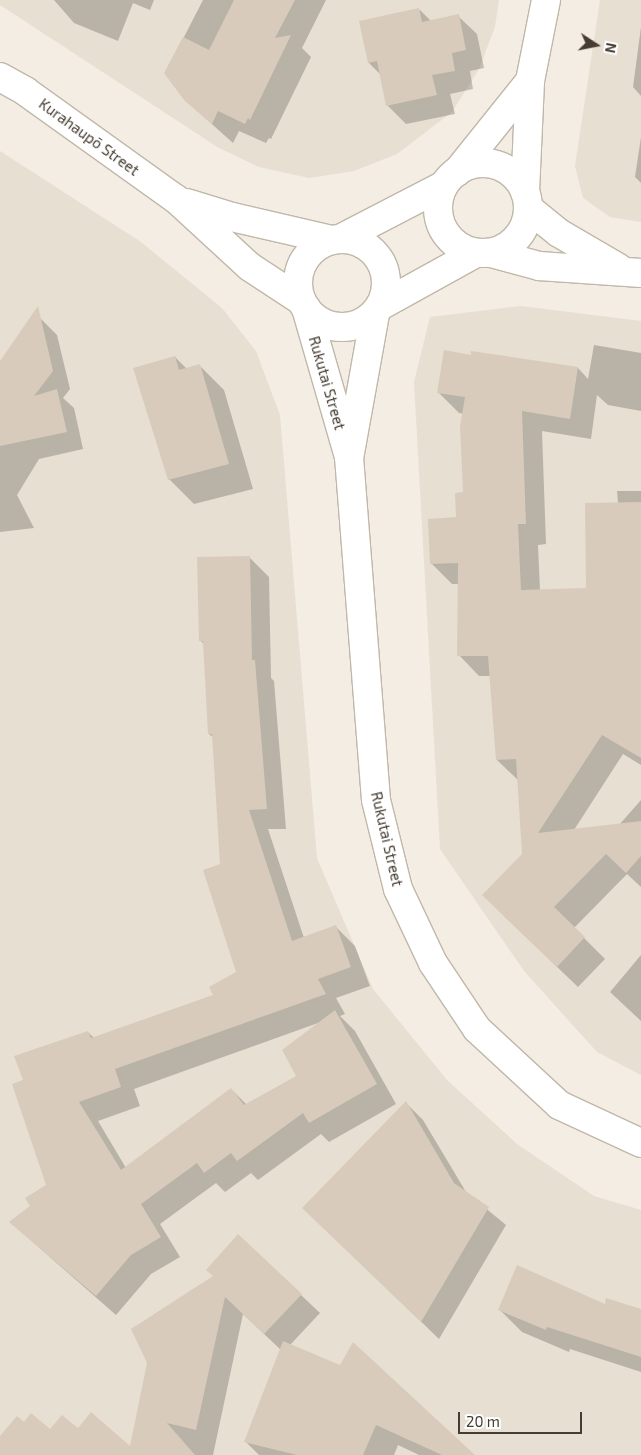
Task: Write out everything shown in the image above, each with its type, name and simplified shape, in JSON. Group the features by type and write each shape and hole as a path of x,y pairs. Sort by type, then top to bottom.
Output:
{"street":[{"path":"546,0 530,81 526,200 518,236 506,247 484,253 378,310 360,324 335,327 319,320 304,305 298,284 301,268 310,253 451,178 471,165 496,166 510,173 526,200 559,233 633,272"},
{"name":"Kurahaupō Street","path":"0,76 25,91 176,199 250,267 304,305"},
{"path":"530,81 451,178 438,202 442,227 459,247 539,266 633,272"},
{"name":"Kurahaupō Street","path":"176,199 232,217 336,239"},
{"path":"336,239 357,241 378,256 387,281 378,310"},
{"name":"Rukutai Street","path":"304,305 349,457 376,800 398,888 433,963 477,1029 559,1105 641,1143"},
{"name":"Rukutai Street","path":"349,457 378,310"}],"shaded area":[{"path":"0,0 499,0 495,27 479,69 452,112 397,154 354,171 309,178 259,167 219,148 0,5"},
{"path":"600,0 641,0 641,222 610,217 583,198 575,166"},
{"path":"0,151 141,242 222,308 256,351 280,415 317,858 373,989 447,1080 517,1144 594,1196 641,1210 641,1455 0,1455"},
{"path":"521,306 641,321 641,1075 597,1052 524,971 440,849 414,382 430,317"}],"building":[{"path":"234,0 295,0 275,38 291,35 250,120 248,118 245,124 218,111 212,124 184,100 164,73 183,37 209,50"},
{"path":"419,8 422,22 459,14 466,50 452,53 455,71 432,75 437,95 386,106 377,61 368,63 359,21"},
{"path":"38,306 53,371 34,396 57,389 67,432 0,446 0,361"},
{"path":"444,350 471,355 471,351 578,367 570,419 522,411 526,524 518,524 521,590 586,588 585,503 641,502 641,758 602,735 538,833 641,821 641,856 626,873 606,854 554,907 585,937 557,967 482,895 522,854 516,759 496,760 488,656 457,656 458,563 430,564 428,519 456,517 455,493 463,492 460,426 465,397 437,393"},
{"path":"175,356 179,370 200,364 229,464 168,480 133,368"},
{"path":"250,556 252,660 255,660 267,809 249,810 292,941 336,925 351,967 318,979 326,994 115,1069 121,1087 79,1102 121,1170 231,1088 244,1105 296,1076 282,1050 335,1010 377,1084 309,1123 303,1113 237,1161 231,1153 204,1173 197,1163 141,1204 161,1237 131,1255 96,1296 9,1222 30,1206 25,1198 46,1185 12,1084 23,1080 14,1056 88,1031 91,1038 213,995 209,987 236,972 203,870 220,864 212,734 208,734 203,641 199,641 197,557"},
{"path":"406,1101 454,1183 489,1207 421,1322 302,1208"},
{"path":"238,1234 302,1294 264,1334 225,1297 196,1430 167,1423 195,1455 0,1455 0,1436 17,1416 24,1422 31,1413 50,1429 62,1415 78,1428 91,1412 130,1446 147,1363 131,1329 213,1276 206,1270"},
{"path":"517,1265 605,1304 606,1298 641,1309 641,1357 547,1327 546,1330 498,1310"},
{"path":"283,1341 340,1365 353,1342 475,1455 442,1455 376,1425 363,1455 297,1455 244,1442"}]}
